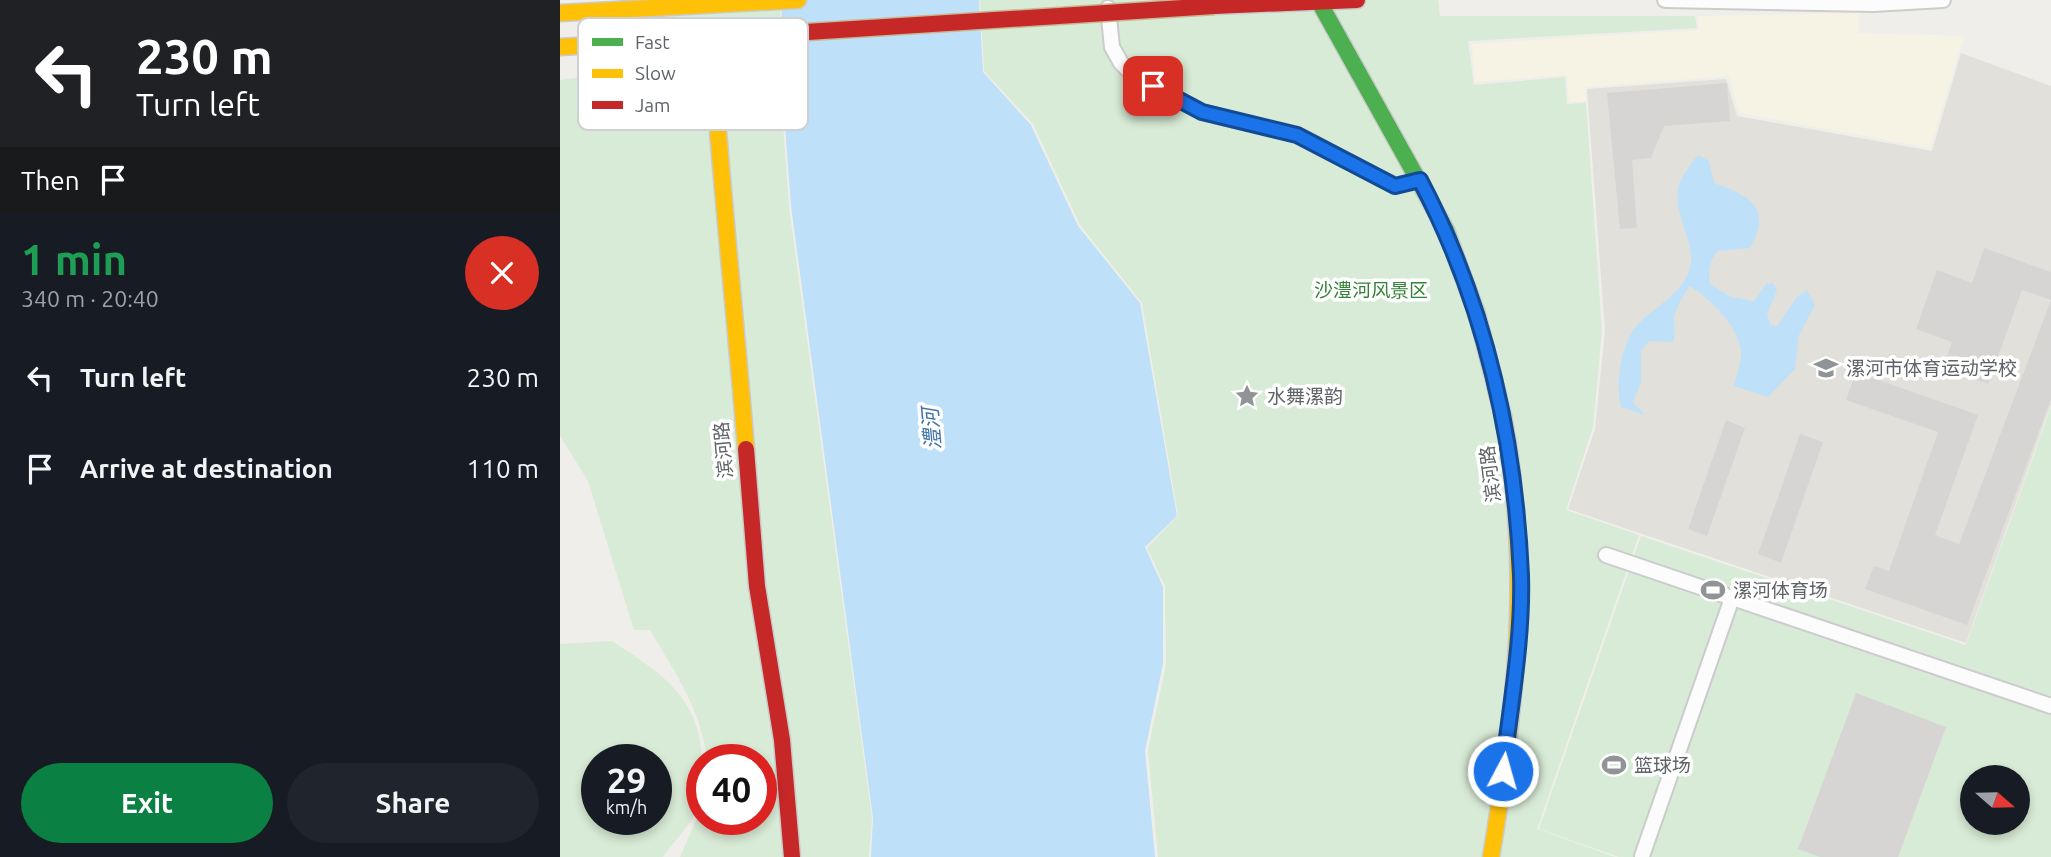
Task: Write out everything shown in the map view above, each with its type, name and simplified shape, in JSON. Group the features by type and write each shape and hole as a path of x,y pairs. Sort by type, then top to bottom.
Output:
{"main road":[{"path":"560,13 720,2 798,0"},
{"path":"808,33 1214,6 1357,0"},
{"name":"滨河路","path":"1318,1 1420,180 1461,265 1488,352 1504,419 1521,576 1518,633 1491,857"},
{"path":"560,47 578,46"},
{"name":"滨河路","path":"717,130 721,192 736,319 753,545 782,740 792,857"}],"street":[{"path":"1107,0 1112,47 1121,63 1133,75 1202,112 1297,135 1395,186 1420,180"},
{"path":"1665,0 1873,4 1943,0"},
{"path":"560,4 628,9"},
{"path":"560,61 578,57"},
{"path":"1606,555 2051,706"},
{"path":"1642,856 1732,598"}],"shaded area":[{"path":"1859,13 1859,33 1964,36 1930,148 1739,113 1729,76 1586,87 1586,101 1569,102 1567,75 1475,82 1472,44 1699,30 1698,16"},
{"name":"漯河市体育运动学校","path":"1961,53 2051,86 2051,404 1966,643 1568,509 1595,429 1605,331 1587,89 1726,79 1737,116 1932,151"}],"green space":[{"path":"644,0 781,0 780,18 645,18"},
{"name":"沙澧河风景区","path":"980,0 1438,0 1440,16 1695,16 1697,28 1468,41 1474,85 1565,77 1567,104 1586,103 1602,331 1593,427 1566,510 1639,535 1537,829 1615,857 1158,857 1148,750 1166,665 1165,586 1147,548 1178,516 1142,303 1080,225 1033,124 984,71"},
{"path":"578,78 578,130 783,130 789,207 872,818 869,857 680,857 690,835 777,835 777,744 705,744 693,707 650,630 634,630 588,481 560,436 560,80"},
{"name":"漯河体育场","path":"2051,407 2051,857 1619,857 1539,829 1641,536 1966,645"},
{"path":"612,641 647,665 676,690 695,722 700,744 686,744 686,827 663,857 560,857 560,644"}],"water":[{"name":"澧河","path":"782,0 979,0 983,72 1031,125 1078,226 1140,303 1177,516 1145,547 1163,587 1163,664 1145,751 1155,857 871,857 873,818 791,206 785,130 808,130 808,18 781,18"},
{"path":"1698,155 1709,161 1714,183 1737,192 1754,205 1759,222 1750,248 1718,251 1710,267 1710,284 1731,297 1754,301 1766,284 1773,283 1777,290 1767,314 1770,324 1777,326 1797,297 1807,290 1815,305 1799,335 1795,369 1768,397 1734,386 1741,354 1736,334 1723,315 1690,286 1675,315 1673,342 1649,341 1641,351 1641,382 1633,402 1645,415 1621,407 1621,364 1632,332 1673,294 1689,271 1691,251 1680,216 1677,193 1680,182"}],"building":[{"path":"1727,83 1730,121 1664,126 1651,158 1632,160 1637,228 1620,229 1607,93"},
{"path":"1984,248 2051,272 2051,300 2022,290 1988,384 1943,368 1952,342 1916,329 1937,270 1972,283"},
{"path":"2051,300 2051,399 1967,625 1865,589 1874,566 1889,571 1938,432 1846,400 1856,372 1978,415 1935,535 1959,544"},
{"path":"1726,420 1745,428 1707,536 1688,529"},
{"path":"1800,434 1823,442 1781,563 1758,554"},
{"path":"1856,693 1946,727 1898,857 1820,857 1798,849"}],"traffic: fast":[{"path":"1318,0 1446,230 1477,314 1503,416"}],"traffic: slow":[{"path":"560,13 798,0"},
{"path":"560,47 578,46"},
{"path":"718,130 746,449"},
{"path":"1491,857 1508,746 1519,582 1512,472 1503,416"}],"traffic: jam":[{"path":"1214,6 1357,0"},
{"path":"808,32 1214,6"},
{"path":"746,449 757,586 782,740 792,857"}],"place":[{"name":"漯河市体育运动学校","path":"1826,368"},
{"name":"水舞漯韵","path":"1247,396"},
{"name":"漯河体育场","path":"1713,590"},
{"name":"篮球场","path":"1614,765"}],"route":[{"path":"1153,86 1202,112 1297,135 1395,186 1420,180 1447,230 1461,265 1488,352 1504,419 1515,502 1521,576 1518,633 1503,771"}]}
